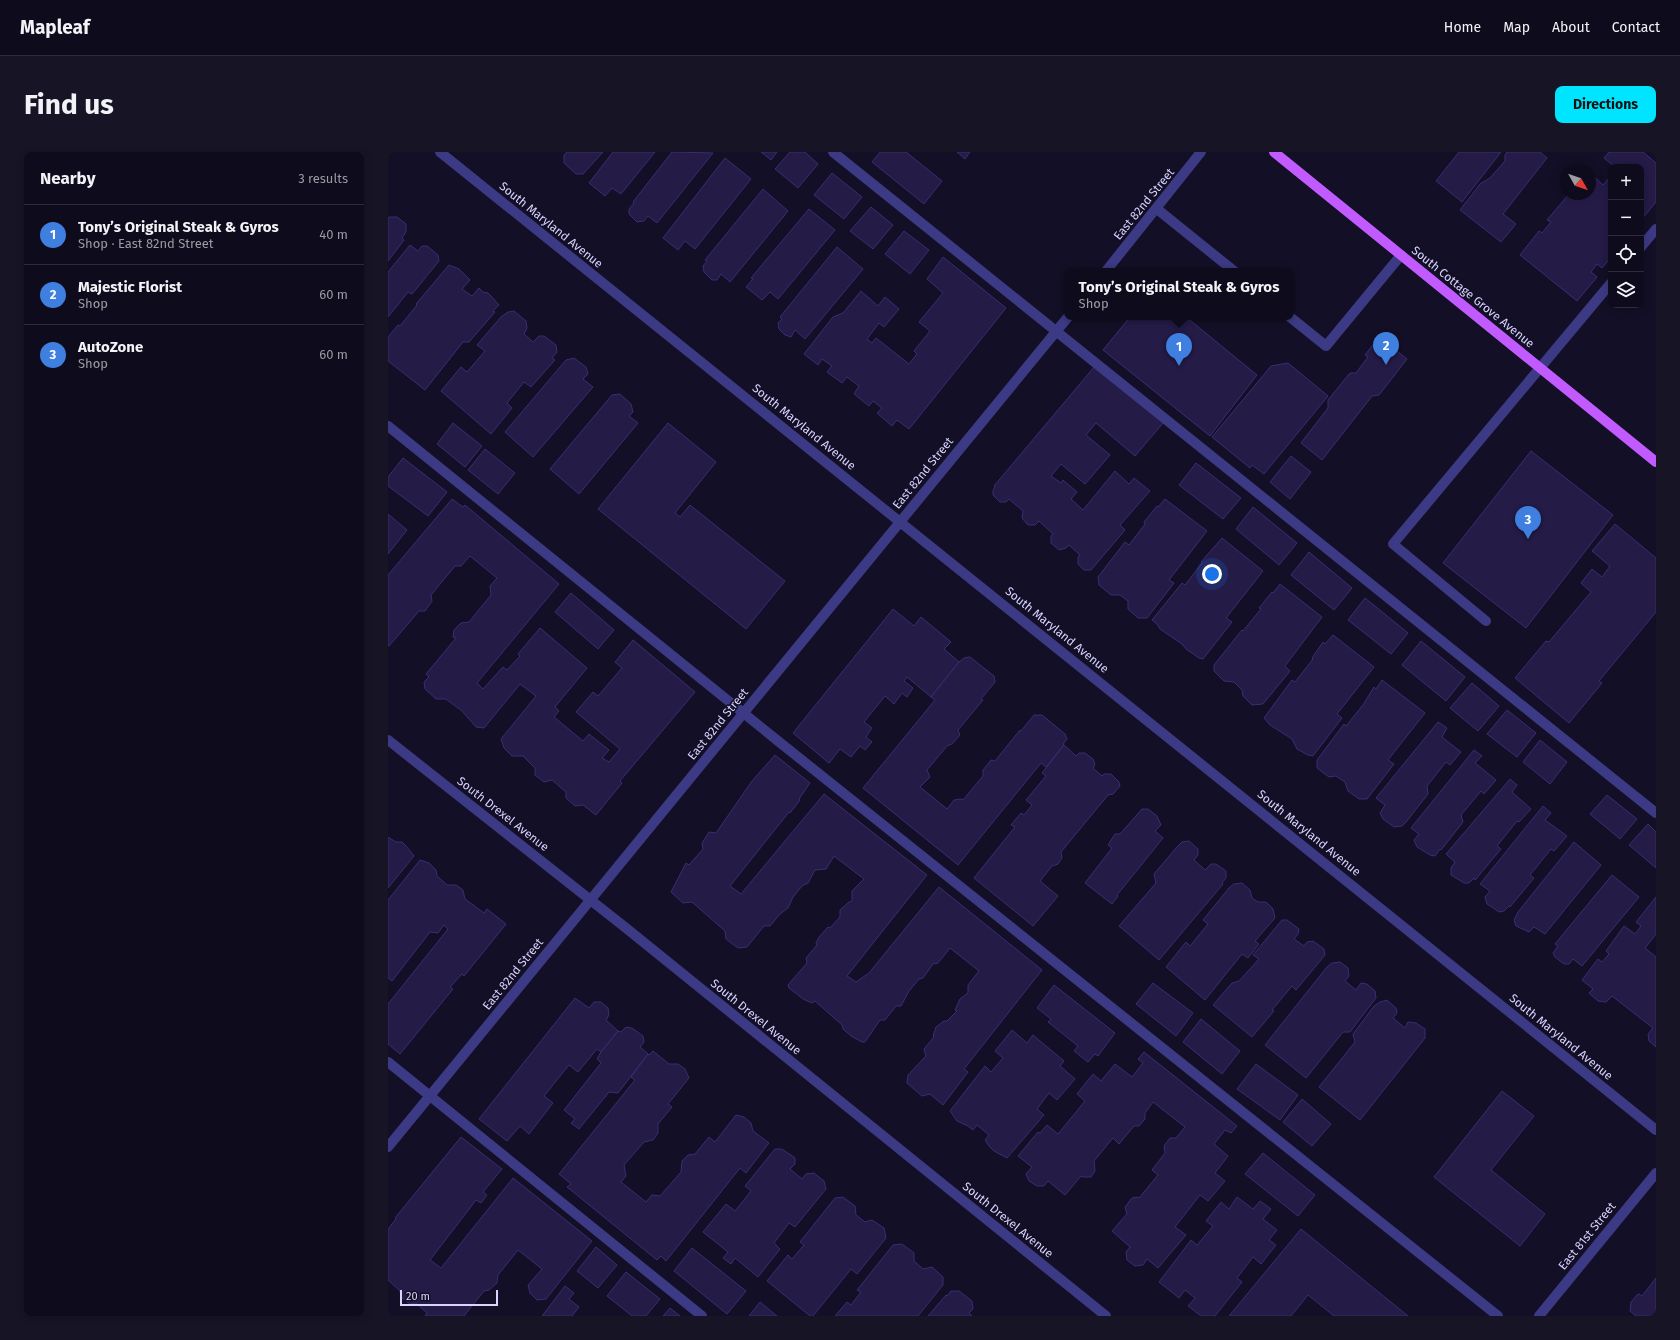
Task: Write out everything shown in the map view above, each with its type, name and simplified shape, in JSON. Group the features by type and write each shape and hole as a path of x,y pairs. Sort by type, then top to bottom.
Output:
{"main road":[{"name":"South Cottage Grove Avenue","path":"1274,152 1656,462"}],"street":[{"name":"South Maryland Avenue","path":"440,152 901,521 1656,1130"},
{"path":"833,152 1656,813"},
{"name":"East 82nd Street","path":"1108,268 1201,152"},
{"path":"1156,208 1230,268"},
{"path":"1644,243 1656,229"},
{"path":"1294,320 1326,346 1401,255"},
{"path":"1486,621 1393,544 1608,287"},
{"name":"East 82nd Street","path":"388,1147 1066,320"},
{"path":"388,426 744,713 1498,1316"},
{"name":"South Drexel Avenue","path":"388,740 590,900 1106,1316"},
{"path":"388,1062 702,1316"},
{"name":"East 81st Street","path":"1539,1316 1656,1173"}],"building":[{"path":"567,152 603,152 583,174 576,174 564,163 564,155"},
{"path":"613,152 655,152 621,194 612,188 605,196 589,183"},
{"path":"672,152 713,153 657,223 648,216 644,221 637,222 629,214 629,209"},
{"path":"761,152 777,152 771,160"},
{"path":"790,152 805,152 818,164 798,188 775,169"},
{"path":"880,152 906,152 942,181 924,204 872,162"},
{"path":"957,152 970,152 965,159"},
{"path":"1459,152 1501,152 1462,202 1436,181"},
{"path":"1507,152 1540,152 1547,158 1503,214 1516,224 1501,242 1460,210 1480,184 1490,178 1505,161 1505,155"},
{"path":"1609,152 1643,152 1656,163 1656,202 1644,216 1644,164 1611,164 1604,158"},
{"path":"725,158 751,179 695,249 685,241 678,250 663,238"},
{"path":"832,173 862,197 844,219 814,195"},
{"path":"1596,179 1603,185 1608,179 1608,261 1602,268 1597,264 1591,272 1597,277 1577,301 1520,255 1539,231 1542,233 1551,222 1547,220 1564,200 1596,200"},
{"path":"763,189 788,211 730,282 721,274 717,280 712,280 704,272 703,266 707,261 705,260"},
{"path":"871,207 893,225 873,249 850,231"},
{"path":"809,209 835,230 778,299 770,292 762,300 746,287 753,279 751,278"},
{"path":"389,217 397,217 406,224 406,232 402,238 404,240 388,261 388,219"},
{"path":"904,231 929,250 910,274 885,254"},
{"path":"410,245 418,251 422,246 427,246 438,255 439,261 412,294 408,292 388,317 388,272"},
{"path":"837,247 863,269 805,339 795,330 791,337 785,335 779,329 778,323 782,319 780,317"},
{"path":"943,257 1006,308 909,429 897,420 892,426 877,413 882,408 873,401 869,406 854,394 859,386 847,377 842,383 827,372 832,366 822,359 818,365 804,354 833,317 843,313 861,291 878,306 885,297 899,309 884,327 879,323 867,339 872,343 876,338 909,364 917,354 914,351 930,331 919,322 943,293 927,279"},
{"path":"449,265 459,269 470,280 462,289 472,296 479,288 483,292 488,293 499,305 493,311 495,312 469,342 463,342 425,390 388,361 388,337 398,325 400,326 417,305 416,304"},
{"path":"514,311 526,321 527,328 524,334 533,342 539,336 544,336 556,345 557,352 552,358 555,360 531,387 524,382 507,403 512,408 491,434 441,391 461,367 467,372 485,351 477,345 501,317 508,312"},
{"path":"1128,320 1190,320 1257,375 1210,436 1103,350"},
{"path":"1379,337 1407,359 1379,395 1372,396 1322,460 1301,443 1328,408 1328,400 1350,373 1356,373 1368,357 1365,355"},
{"path":"574,358 586,367 588,374 583,379 593,387 533,457 505,432 566,360"},
{"path":"1288,363 1328,396 1264,474 1252,465 1250,468 1212,437 1271,366"},
{"path":"1095,366 1163,423 1135,456 1096,423 1086,435 1110,455 1085,484 1061,464 1051,476 1061,483 1063,480 1077,492 1071,499 1083,510 1115,471 1129,484 1134,478 1150,491 1120,525 1125,530 1091,570 1084,570 1078,564 1078,557 1080,555 1069,545 1066,548 1059,550 1051,543 1051,536 1053,534 1039,521 1035,525 1028,525 1022,518 1023,511 1009,499 1006,502 1000,502 993,495 993,490 995,487 994,486"},
{"path":"620,394 631,404 633,412 629,416 638,423 579,494 550,469 612,395"},
{"path":"453,423 482,446 465,467 437,444"},
{"path":"668,423 716,462 675,513 680,517 690,505 785,581 746,629 598,509"},
{"path":"485,449 515,473 498,494 468,470"},
{"path":"1531,451 1613,515 1526,628 1443,563"},
{"path":"1291,456 1311,472 1290,499 1270,482"},
{"path":"403,458 447,492 428,516 388,486 388,477"},
{"path":"1196,463 1241,498 1223,519 1179,485"},
{"path":"452,499 463,507 465,505 559,584 477,683 483,689 503,667 507,670 520,656 518,654 540,628 587,668 555,707 559,711 554,717 583,741 589,734 609,750 602,758 609,762 620,749 576,712 593,692 598,696 622,668 615,662 633,640 695,692 620,781 622,783 596,815 583,805 575,806 566,798 566,792 552,780 544,782 535,775 535,768 523,756 512,756 504,748 501,739 536,696 520,684 484,728 476,727 462,711 446,699 436,699 425,689 424,682 429,677 426,674 456,638 453,637 454,630 461,623 469,622 491,595 490,586 497,578 470,556 461,566 455,566 431,595 432,601 425,611 419,611 389,646 388,645 388,575"},
{"path":"1165,499 1207,531 1169,580 1174,583 1147,618 1138,618 1128,609 1128,601 1120,595 1111,595 1099,585 1098,577 1125,542 1129,545 1145,524 1144,522"},
{"path":"1253,507 1297,543 1279,565 1236,529"},
{"path":"388,514 407,530 388,554"},
{"path":"1615,524 1656,558 1656,612 1599,681 1602,683 1569,723 1515,678 1546,641 1549,642 1591,592 1581,583 1592,569 1602,577 1610,566 1592,551"},
{"path":"1222,538 1263,571 1226,618 1232,622 1203,659 1186,649 1182,644 1160,629 1152,620 1182,583 1185,585 1202,563 1201,562"},
{"path":"1309,552 1352,588 1334,610 1291,575"},
{"path":"1280,584 1322,617 1285,666 1290,671 1263,704 1252,705 1243,696 1242,690 1234,682 1224,681 1214,671 1214,665"},
{"path":"571,593 614,630 598,649 555,612"},
{"path":"1365,598 1408,633 1391,654 1348,620"},
{"path":"893,609 914,626 921,617 951,642 944,649 959,662 931,697 907,677 904,681 913,688 907,697 902,693 894,704 885,696 864,722 872,728 866,737 872,742 865,750 860,746 851,757 840,749 829,763 793,733"},
{"path":"1333,635 1374,667 1337,714 1342,718 1313,756 1297,749 1292,739 1270,725 1264,718 1292,680 1295,682 1313,659 1312,658 1323,642 1325,644"},
{"path":"1421,641 1465,677 1446,701 1402,665"},
{"path":"970,657 994,676 995,682 981,699 983,700 958,730 960,735 952,744 947,746 927,770 930,777 920,787 947,809 954,800 963,800 983,776 983,770 991,760 995,761 1034,715 1042,715 1065,734 1067,739 1046,767 1041,763 958,865 863,788 935,700 931,697 959,662 964,658"},
{"path":"1382,680 1425,713 1388,760 1394,764 1367,799 1359,799 1348,791 1345,782 1336,776 1329,777 1317,768 1317,760 1344,724 1346,726 1363,705 1374,687 1376,689"},
{"path":"1472,683 1499,706 1478,731 1450,708"},
{"path":"1507,710 1536,733 1517,757 1487,734"},
{"path":"1438,722 1447,728 1442,737 1461,752 1450,765 1446,762 1427,786 1428,794 1406,822 1402,826 1394,827 1383,819 1380,813 1385,805 1376,798"},
{"path":"1540,740 1567,762 1550,784 1523,762"},
{"path":"1064,745 1076,756 1079,753 1085,753 1093,759 1095,765 1093,768 1102,776 1104,774 1111,774 1119,782 1120,786 1113,794 1108,795 1061,852 1062,858 1058,864 1052,866 1040,881 1058,896 1033,926 974,878 1015,827 1011,825 1021,813 1024,815 1032,805 1026,800 1046,776 1042,773"},
{"path":"1474,750 1482,756 1475,763 1496,780 1484,794 1481,791 1461,815 1463,822 1441,850 1440,849 1435,856 1430,855 1417,847 1414,840 1419,834 1411,828"},
{"path":"775,755 810,783 790,813 789,812 730,886 741,894 824,794 927,875 847,976 856,982 869,973 939,887 1042,970 964,1069 968,1072 943,1105 930,1094 922,1096 907,1083 908,1075 926,1056 924,1049 934,1037 936,1027 944,1021 947,1021 957,1011 955,1010 960,999 968,993 968,985 979,971 950,948 938,963 933,964 923,978 919,979 909,991 901,1006 896,1006 885,1020 880,1020 865,1042 851,1036 843,1029 842,1025 815,1001 812,1003 803,999 789,988 788,985 807,963 806,958 817,945 816,943 819,937 840,917 840,910 852,901 852,891 864,879 834,856 826,869 815,870 808,883 802,886 793,897 788,908 780,914 770,926 764,926 747,947 738,948 726,939 725,931 692,902 683,903 671,892 686,863 689,865 703,849 702,843 709,832 716,833 752,781"},
{"path":"1510,779 1517,785 1512,792 1531,809 1519,822 1517,821 1497,846 1501,849 1475,880 1474,878 1469,883 1464,883 1451,875 1451,868 1455,862 1446,854"},
{"path":"1607,795 1637,819 1620,839 1590,814"},
{"path":"1543,806 1551,813 1545,820 1567,836 1554,851 1551,849 1530,875 1534,878 1510,907 1509,906 1504,911 1499,912 1487,904 1485,897 1490,891 1480,884"},
{"path":"1142,809 1148,809 1157,816 1161,825 1155,831 1163,838 1117,895 1118,896 1112,904 1085,883 1112,848 1108,845 1115,834 1120,834"},
{"path":"1648,824 1656,832 1656,868 1629,845"},
{"path":"388,837 396,842 402,842 414,856 388,888"},
{"path":"1189,841 1198,849 1198,855 1194,860 1205,870 1211,864 1216,864 1226,871 1226,878 1222,883 1223,884 1159,960 1119,926 1156,883 1154,874 1182,842"},
{"path":"1574,842 1601,865 1545,934 1534,927 1529,932 1516,926 1514,920 1518,912"},
{"path":"420,860 429,863 436,870 437,876 447,885 456,885 463,890 465,899 484,913 487,909 506,924 464,976 462,974 450,987 453,989 400,1054 388,1044 388,1004 448,929 444,925 438,933 430,932 392,981 388,978 388,900"},
{"path":"1612,875 1639,897 1582,966 1573,959 1569,964 1564,964 1555,957 1553,953 1558,946 1555,944"},
{"path":"1242,883 1250,890 1252,898 1258,902 1266,902 1273,909 1275,918 1255,941 1259,944 1248,958 1242,954 1205,1000 1166,967 1186,942 1190,946 1208,924 1203,920 1229,888 1234,884"},
{"path":"1656,897 1656,934 1645,948 1656,957 1656,1047 1649,1041 1648,1034 1653,1028 1612,996 1606,1002 1598,1001 1589,993 1593,989 1582,980 1598,959 1602,962 1609,954 1606,951 1624,926 1635,934 1641,926 1636,922"},
{"path":"1282,920 1287,920 1299,929 1298,934 1294,939 1304,946 1307,942 1313,941 1324,949 1325,955 1296,990 1292,986 1272,1010 1274,1011 1252,1037 1213,1005 1232,983 1239,981 1259,959 1253,955"},
{"path":"1340,962 1348,968 1349,976 1345,981 1356,990 1361,983 1367,984 1375,991 1376,998 1350,1032 1343,1032 1306,1078 1265,1045 1327,967 1332,963"},
{"path":"1153,983 1193,1013 1176,1036 1136,1004"},
{"path":"1054,985 1115,1033 1098,1056 1095,1054 1088,1062 1074,1051 1078,1046 1048,1022 1051,1019 1037,1008"},
{"path":"575,998 589,1008 594,1002 601,1002 608,1008 609,1015 606,1020 618,1031 601,1052 597,1049 578,1072 569,1065 544,1096 553,1103 529,1134 520,1126 507,1141 479,1119"},
{"path":"1387,1000 1396,1008 1397,1013 1393,1018 1405,1028 1408,1022 1416,1023 1425,1029 1425,1038 1360,1120 1319,1087 1355,1042 1353,1034 1374,1006"},
{"path":"1201,1019 1240,1051 1222,1074 1183,1042"},
{"path":"626,1027 632,1028 643,1036 644,1042 640,1047 648,1054 618,1093 609,1092 579,1129 571,1123 575,1119 564,1110 601,1063 597,1059 601,1052 618,1031 621,1032"},
{"path":"1012,1030 1027,1043 1033,1035 1064,1061 1060,1066 1075,1079 1057,1100 1049,1093 1037,1109 1044,1115 1007,1158 994,1151 989,1146 985,1140 989,1135 977,1125 973,1130 957,1121 950,1111 985,1066 991,1072 1003,1058 995,1051"},
{"path":"653,1051 669,1064 678,1064 685,1069 689,1078 668,1104 672,1107 658,1124 658,1133 653,1140 644,1142 624,1165 626,1176 621,1182 646,1202 652,1195 660,1196 681,1172 682,1161 688,1155 695,1154 709,1137 715,1142 736,1115 744,1117 751,1123 753,1131 769,1143 746,1173 740,1168 666,1261 661,1256 657,1260 567,1187 571,1184 559,1174 635,1080 631,1077 648,1054 649,1055"},
{"path":"1144,1052 1237,1126 1231,1133 1225,1130 1214,1144 1228,1156 1215,1173 1225,1181 1208,1201 1200,1195 1175,1227 1186,1235 1158,1268 1147,1259 1143,1265 1135,1266 1127,1260 1126,1252 1130,1247 1112,1231 1127,1214 1125,1207 1132,1198 1139,1198 1158,1175 1152,1170 1165,1153 1164,1146 1170,1138 1176,1138 1185,1127 1153,1102 1145,1113 1145,1119 1139,1126 1134,1126 1119,1144 1113,1138 1094,1161 1095,1171 1091,1177 1081,1176 1065,1195 1048,1181 1044,1186 1037,1186 1029,1181 1026,1174 1032,1167 1018,1156 1038,1132 1040,1133 1047,1125 1058,1134 1085,1101 1077,1094 1093,1074 1101,1081 1115,1064 1132,1077 1143,1063 1138,1059"},
{"path":"1256,1064 1298,1095 1280,1120 1237,1089"},
{"path":"1502,1091 1534,1116 1491,1170 1545,1214 1520,1246 1434,1177"},
{"path":"1302,1099 1331,1124 1312,1146 1283,1122"},
{"path":"461,1137 502,1169 483,1192 487,1195 481,1203 476,1200 430,1260 441,1268 513,1178 592,1241 546,1299 537,1300 530,1293 528,1285 542,1269 518,1250 498,1275 497,1283 489,1290 484,1291 464,1316 425,1316 427,1313 416,1303 410,1304 401,1297 400,1291 388,1280 388,1229 396,1219 395,1218"},
{"path":"775,1149 782,1149 795,1158 795,1164 790,1169 802,1179 806,1174 814,1173 824,1181 826,1189 795,1227 789,1223 774,1243 780,1249 758,1277 735,1258 731,1264 723,1258 728,1252 703,1232 726,1204 735,1211 751,1191 745,1186"},
{"path":"1263,1153 1315,1195 1298,1216 1245,1174"},
{"path":"843,1197 855,1206 856,1215 865,1222 872,1220 884,1228 886,1238 857,1274 851,1269 813,1316 810,1316 767,1281 788,1255 792,1259 804,1245 800,1242 835,1198"},
{"path":"1237,1197 1253,1209 1260,1201 1271,1209 1263,1219 1277,1230 1269,1240 1276,1245 1261,1264 1253,1257 1237,1278 1242,1282 1215,1316 1201,1316 1188,1306 1195,1298 1185,1290 1179,1298 1159,1282 1191,1240 1197,1245 1213,1226 1206,1221 1221,1202 1229,1209"},
{"path":"1301,1229 1408,1316 1334,1316 1308,1295 1291,1316 1229,1316"},
{"path":"902,1244 914,1253 914,1261 923,1269 932,1267 943,1277 943,1285 918,1316 835,1316 847,1302 851,1305 861,1292 857,1290 893,1245"},
{"path":"596,1247 617,1265 598,1288 577,1271"},
{"path":"692,1248 746,1291 727,1314 674,1271"},
{"path":"626,1272 660,1299 646,1316 632,1316 607,1296"},
{"path":"1656,1278 1656,1316 1636,1316 1630,1311 1631,1302 1637,1295 1639,1294 1642,1296"},
{"path":"565,1286 574,1293 569,1299 579,1307 572,1316 542,1316"},
{"path":"951,1291 959,1291 972,1301 973,1309 969,1313 972,1316 928,1316 946,1295 947,1296"},
{"path":"760,1302 777,1316 749,1316"},
{"path":"670,1308 680,1316 663,1316"}],"place":[{"name":"Majestic Florist","path":"1386,365"},
{"name":"Tony’s Original Steak & Gyros","path":"1179,366"},
{"name":"AutoZone","path":"1528,539"}]}
